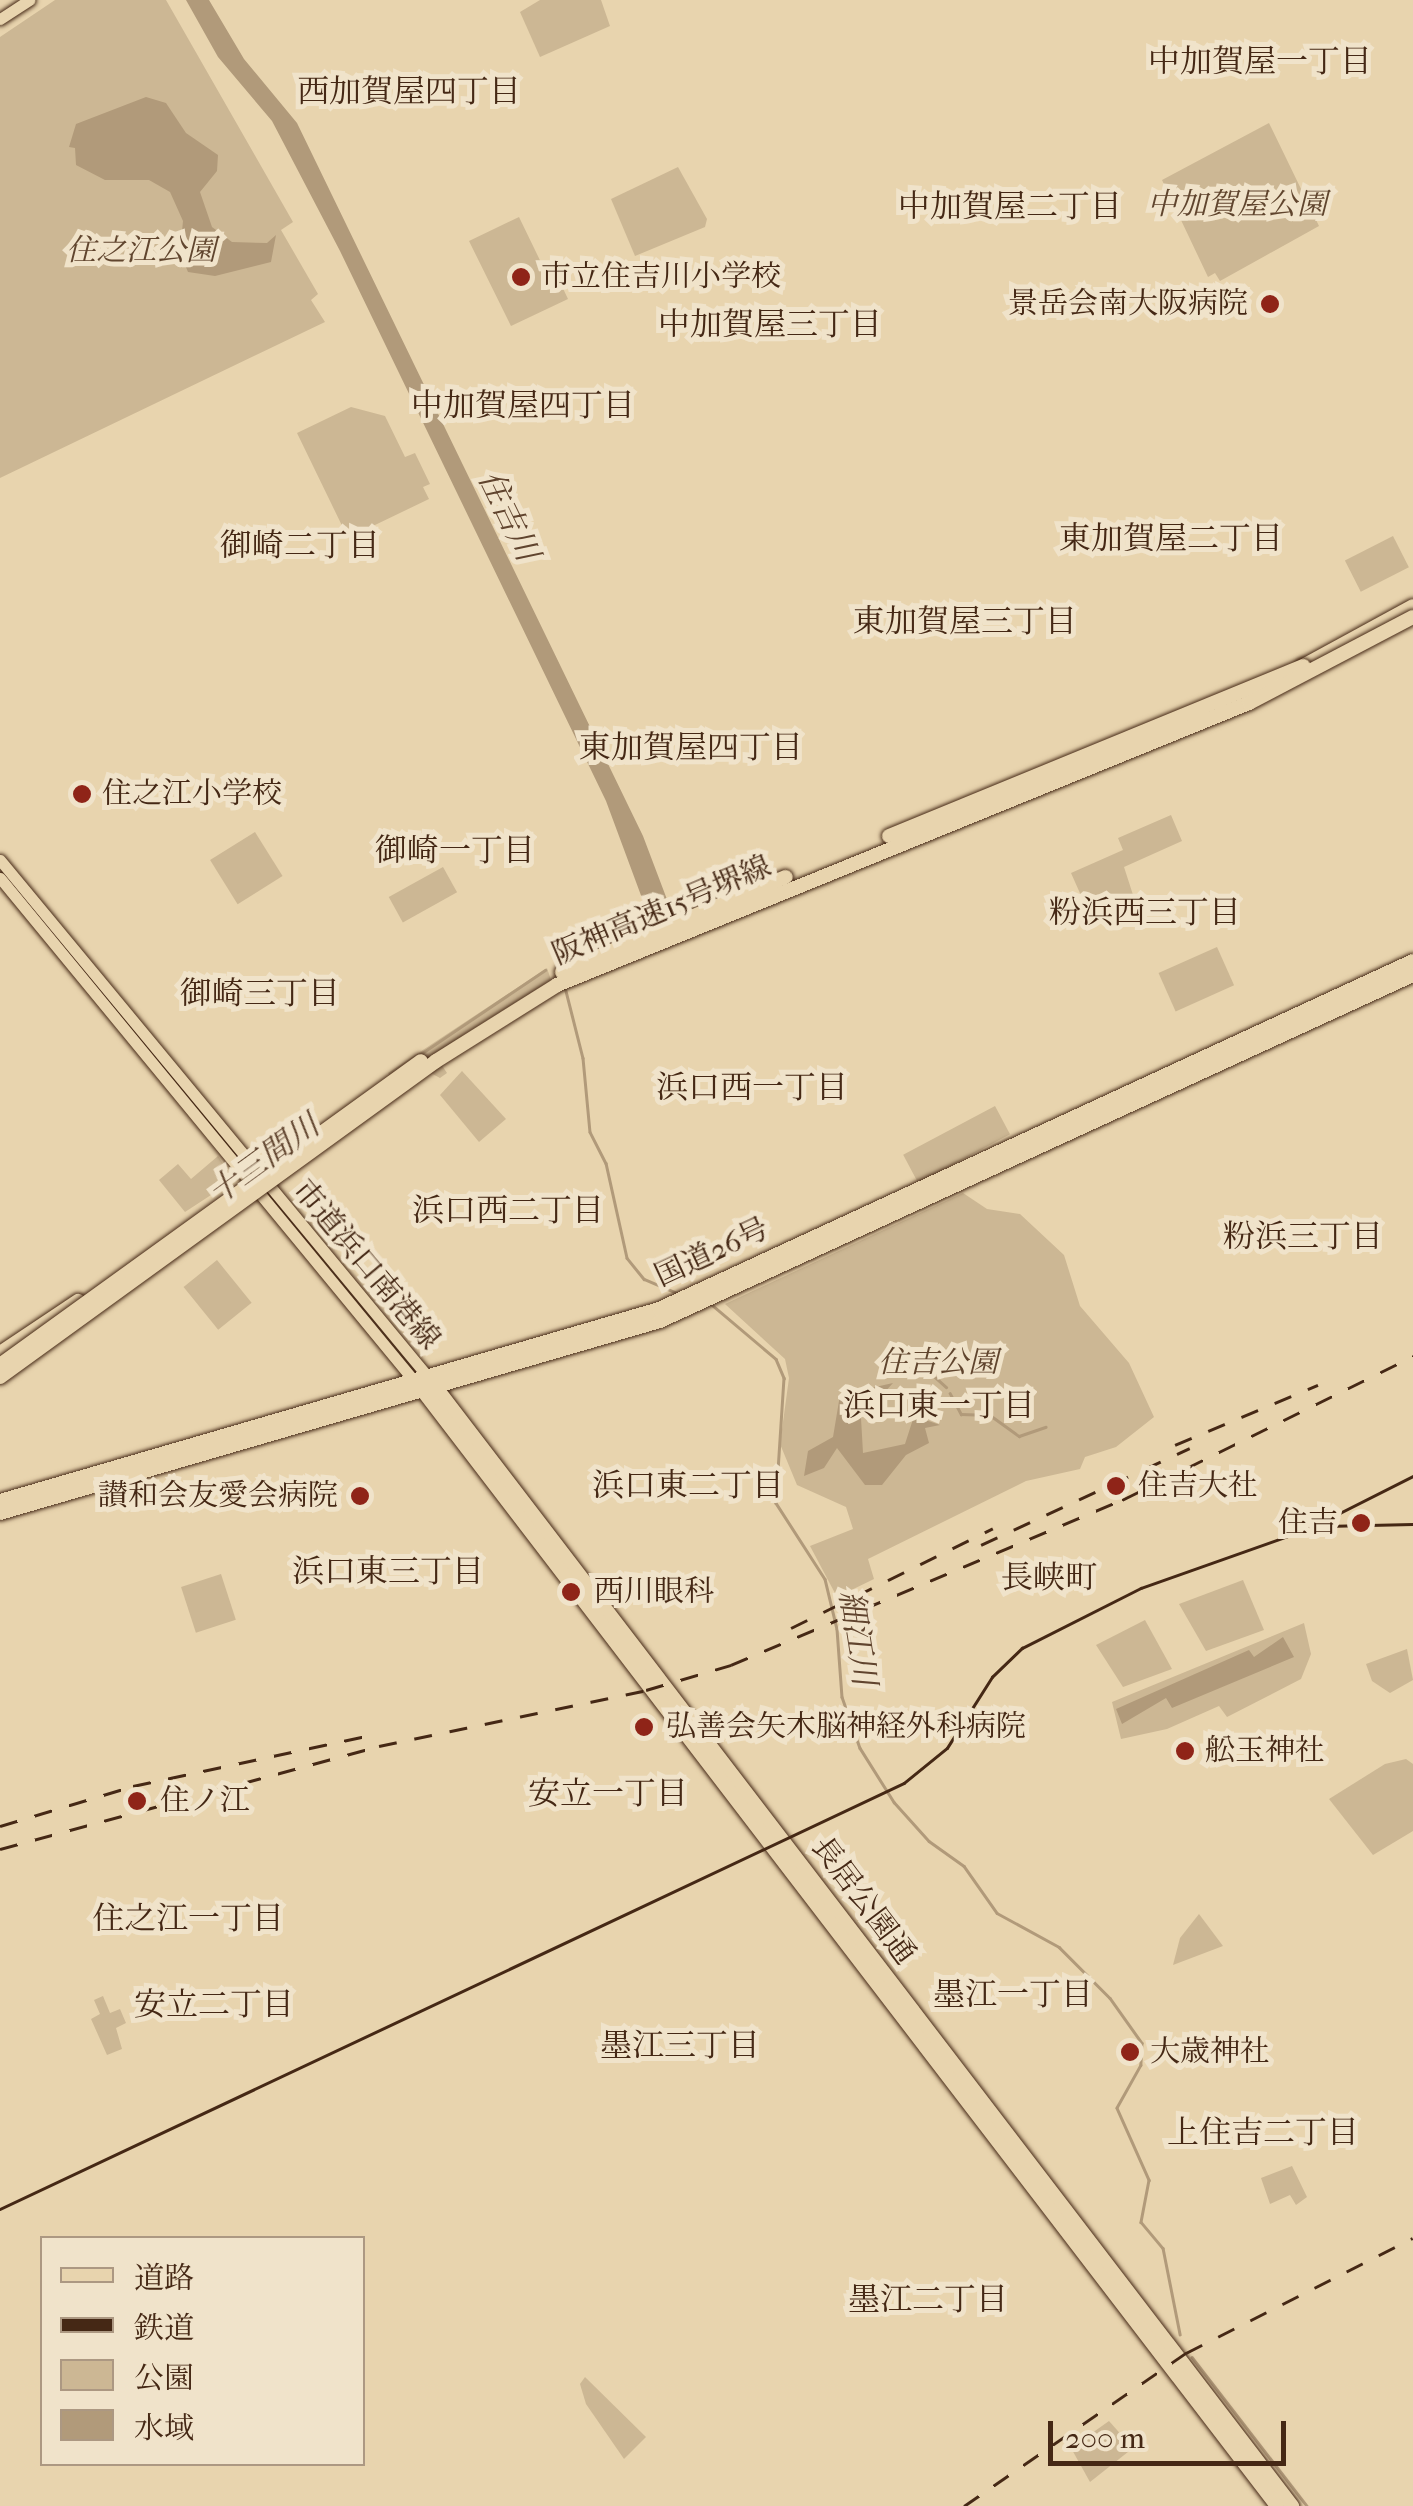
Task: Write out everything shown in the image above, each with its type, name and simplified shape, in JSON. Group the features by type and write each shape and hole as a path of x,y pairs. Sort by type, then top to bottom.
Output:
{"highway":[{"name":"阪神高速15号堺線","path":"0,1365 462,1032 586,959 1253,691 1413,606"},
{"name":"阪神高速15号堺線","path":"0,1377 452,1050 557,985 1249,703 1413,616"},
{"name":"国道26号","path":"695,1299 1413,961"},
{"name":"国道26号","path":"0,1514 695,1299 1413,975"},
{"path":"0,1354 175,1238"},
{"name":"国道26号","path":"0,1501 425,1384"},
{"name":"長居公園通","path":"425,1384 1277,2506"},
{"name":"長居公園通","path":"425,1384 1292,2506"}],"main road":[{"path":"0,20 29,0"},
{"name":"市道浜口南港線","path":"0,860 263,1189"},
{"name":"市道浜口南港線","path":"0,878 425,1384"}],"green space":[{"name":"住之江公園","path":"55,0 166,0 293,222 281,230 318,294 311,300 325,322 0,478 0,37"},
{"path":"540,0 601,0 610,26 540,57 520,12"},
{"name":"中加賀屋公園","path":"1269,123 1319,226 1220,281 1215,273 1208,277 1162,180"},
{"path":"678,167 707,219 705,227 635,256 611,199"},
{"path":"519,217 551,283 559,280 568,299 511,326 469,241"},
{"path":"351,407 385,416 405,457 415,453 430,484 423,487 429,499 348,538 297,433"},
{"path":"1393,536 1409,567 1361,592 1345,561"},
{"path":"1171,815 1182,841 1124,867 1135,901 1124,906 1118,894 1087,909 1071,873 1123,850 1118,838"},
{"path":"255,832 283,876 238,904 210,860"},
{"path":"443,867 457,892 403,922 389,897"},
{"path":"1217,947 1234,985 1176,1011 1159,973"},
{"path":"547,968 551,980 463,1035 441,1064 447,1073 440,1078 429,1072 394,1081 388,1073"},
{"path":"462,1071 506,1119 479,1142 440,1095"},
{"path":"995,1106 1010,1134 918,1183 903,1155"},
{"path":"218,1156 234,1180 185,1212 159,1180 178,1164 191,1179"},
{"name":"住吉公園","path":"963,1193 987,1209 1020,1214 1064,1255 1080,1306 1129,1363 1154,1417 1116,1447 1085,1457 1080,1469 1026,1481 868,1559 874,1579 837,1597 810,1546 853,1529 846,1507 797,1485 780,1444 789,1378 785,1359 725,1304"},
{"path":"217,1260 252,1303 218,1330 184,1287"},
{"path":"221,1574 236,1620 196,1633 181,1587"},
{"path":"1243,1580 1264,1630 1206,1651 1179,1604"},
{"path":"1145,1620 1172,1669 1123,1687 1096,1645"},
{"path":"1304,1623 1311,1654 1301,1679 1227,1717 1219,1706 1167,1729 1121,1739 1112,1702"},
{"path":"1407,1649 1413,1680 1390,1693 1372,1681 1366,1664"},
{"path":"1406,1759 1413,1764 1413,1831 1373,1855 1329,1799 1385,1764"},
{"path":"1199,1914 1223,1946 1173,1965 1180,1938"},
{"path":"103,1996 110,2013 120,2009 126,2023 116,2028 122,2049 107,2055 91,2019 100,2014 94,2000"},
{"path":"1292,2166 1307,2197 1296,2205 1290,2195 1270,2204 1261,2178"},
{"path":"585,2377 646,2437 624,2459 586,2404 580,2384"},
{"path":"1109,2421 1133,2448 1090,2482 1071,2448"}],"water":[{"path":"186,0 209,0 244,59 297,123 643,836 671,910 649,917 606,801 340,251 272,121 218,57"},
{"path":"146,97 166,103 186,133 218,155 217,171 200,192 212,227 232,242 267,243 276,235 271,262 215,276 188,272 180,253 183,221 170,192 149,180 105,180 76,165 75,148 69,147 76,124"},
{"path":"893,1383 861,1418 863,1453 905,1444 914,1416 940,1425 925,1428 929,1443 906,1455 882,1485 865,1485 837,1448 824,1468 804,1476 808,1451 833,1437 840,1395"},
{"path":"1283,1637 1294,1657 1172,1708 1166,1698 1122,1724 1116,1709 1249,1650 1254,1657"}],"waterway":[{"name":"細江川","path":"585,955 660,913"},
{"name":"十三間川","path":"419,1055 545,970"},
{"name":"細江川","path":"565,987 583,1058 590,1132 606,1163 627,1258 644,1279 680,1294"},
{"name":"細江川","path":"711,1304 776,1359 784,1378 776,1503 825,1579 837,1629 842,1697 860,1748 894,1802 929,1841 964,1866 997,1913 1059,1947 1110,1998 1142,2043 1141,2065 1117,2108 1149,2180 1141,2222 1163,2248 1180,2334"},
{"path":"900,1371 924,1367 946,1387"},
{"path":"950,1393 961,1414 990,1415 1019,1436 1045,1427"},
{"name":"細江川","path":"1192,2357 1307,2506"}],"tram line":[{"path":"0,2209 904,1783 947,1748 992,1677 1022,1648 1141,1588 1308,1529 1413,1476"},
{"path":"1325,1526 1413,1524"}],"railway":[{"path":"0,1849 379,1746 646,1690 731,1665 1122,1500 1413,1356"},
{"path":"1175,1445 1318,1385"},
{"path":"981,1545 1190,1448"},
{"path":"791,1628 993,1528"},
{"path":"0,1826 133,1786 370,1735"},
{"path":"964,2506 1186,2353 1413,2238"}],"place":[{"name":"市立住吉川小学校","path":"521,277"},
{"name":"景岳会南大阪病院","path":"1270,304"},
{"name":"住之江小学校","path":"82,794"},
{"name":"住吉大社","path":"1116,1486"},
{"name":"讃和会友愛会病院","path":"360,1496"},
{"name":"住吉","path":"1361,1523"},
{"name":"西川眼科","path":"571,1592"},
{"name":"弘善会矢木脳神経外科病院","path":"644,1727"},
{"name":"舩玉神社","path":"1185,1751"},
{"name":"住ノ江","path":"137,1801"},
{"name":"大歳神社","path":"1130,2052"}],"district":[{"name":"中加賀屋一丁目","path":"1260,62"},
{"name":"西加賀屋四丁目","path":"409,92"},
{"name":"中加賀屋二丁目","path":"1010,207"},
{"name":"中加賀屋三丁目","path":"770,325"},
{"name":"中加賀屋四丁目","path":"523,406"},
{"name":"東加賀屋二丁目","path":"1171,539"},
{"name":"御崎二丁目","path":"300,546"},
{"name":"東加賀屋三丁目","path":"965,622"},
{"name":"東加賀屋四丁目","path":"691,748"},
{"name":"御崎一丁目","path":"455,851"},
{"name":"粉浜西三丁目","path":"1145,913"},
{"name":"御崎三丁目","path":"260,994"},
{"name":"浜口西一丁目","path":"752,1088"},
{"name":"浜口西二丁目","path":"508,1211"},
{"name":"粉浜三丁目","path":"1303,1237"},
{"name":"浜口東一丁目","path":"939,1406"},
{"name":"浜口東二丁目","path":"688,1486"},
{"name":"浜口東三丁目","path":"388,1572"},
{"name":"長峡町","path":"1049,1578"},
{"name":"安立一丁目","path":"608,1794"},
{"name":"住之江一丁目","path":"188,1919"},
{"name":"墨江一丁目","path":"1013,1995"},
{"name":"安立二丁目","path":"214,2005"},
{"name":"墨江三丁目","path":"680,2046"},
{"name":"上住吉二丁目","path":"1263,2133"},
{"name":"墨江二丁目","path":"928,2300"}],"water label":[{"name":"住吉川","path":"508,516"}]}
